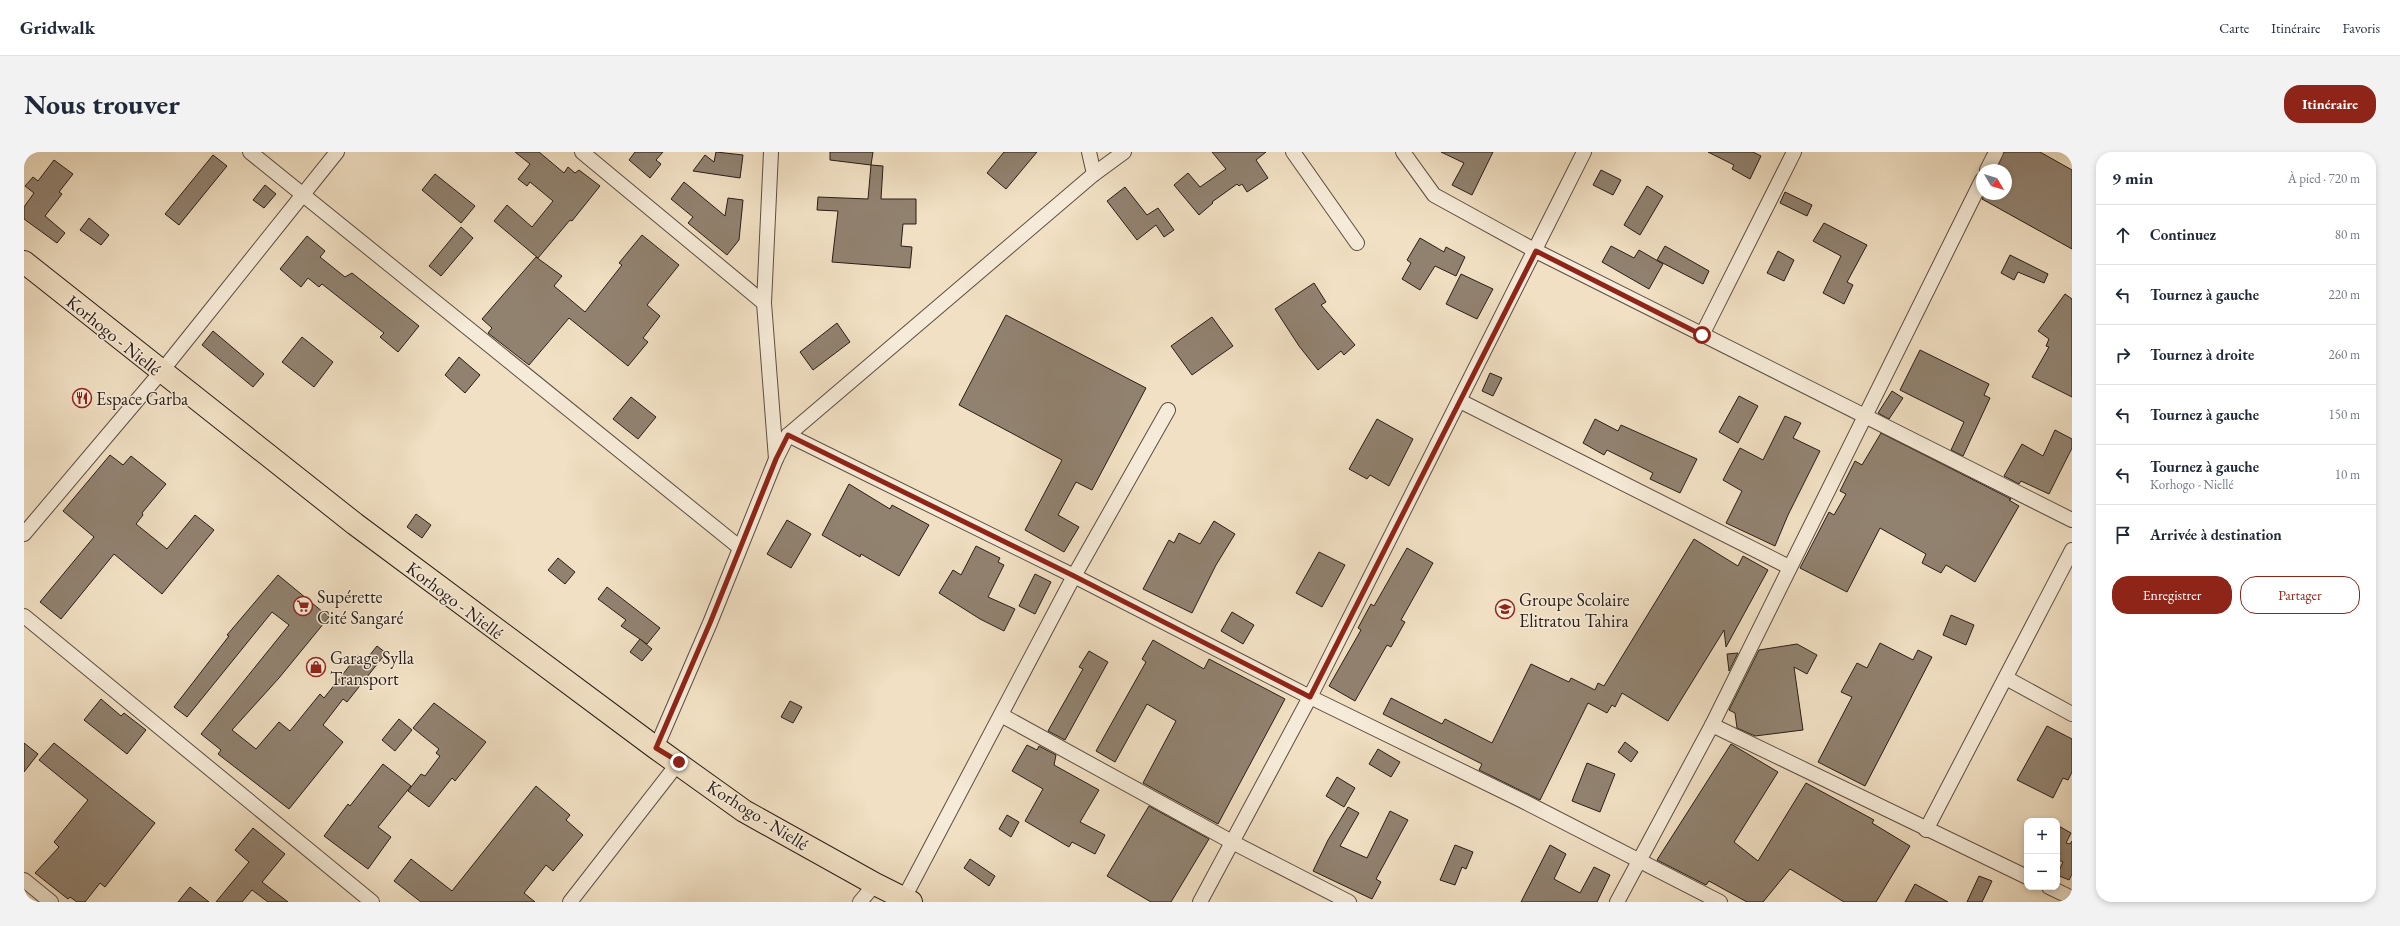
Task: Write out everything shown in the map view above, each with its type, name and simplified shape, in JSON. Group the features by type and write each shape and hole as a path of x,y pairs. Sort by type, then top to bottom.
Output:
{"main road":[{"name":"Korhogo - Niellé","path":"24,262 161,372 355,524 656,748 679,762 744,811 875,884 907,900"}],"street":[{"path":"250,152 739,547"},
{"path":"24,534 161,372 337,152"},
{"path":"582,152 764,303"},
{"path":"771,152 764,303 776,459"},
{"path":"1089,152 1094,174"},
{"path":"656,748 710,623 739,547 776,459 788,435 1094,174 1124,152"},
{"path":"1293,152 1357,243"},
{"path":"1403,152 1434,195 1536,251 2072,520"},
{"path":"1200,902 1310,697 1536,251 1584,152"},
{"path":"1702,335 1794,152"},
{"path":"1990,164 1996,152"},
{"path":"1617,902 1712,725 1976,192"},
{"path":"1460,401 1789,567"},
{"path":"907,900 1000,715 1074,576 1168,410"},
{"path":"788,435 1074,576 1310,697 1523,801 1720,902"},
{"path":"1926,830 2072,550"},
{"path":"24,616 372,902"},
{"path":"2006,678 2072,714"},
{"path":"1000,715 1232,842 1349,902"},
{"path":"1712,725 1926,830 2024,876"},
{"path":"570,902 679,762"},
{"path":"24,880 51,902"},
{"path":"860,902 875,884"},
{"path":"2055,890 2072,898"}],"building":[{"path":"515,152 539,152 564,173 568,167 575,173 579,170 600,186 572,221 570,220 538,258 494,221 507,205 532,227 553,201 530,182 527,186 518,179 530,164"},
{"path":"635,152 663,152 656,160 661,164 650,178 629,160"},
{"path":"716,152 743,155 740,178 693,171 705,155 714,162"},
{"path":"830,152 873,152 871,165 830,160"},
{"path":"1004,152 1037,152 1006,189 987,173"},
{"path":"1212,152 1266,152 1256,160 1268,178 1247,192 1242,184 1239,186 1237,184 1212,202 1213,203 1199,215 1174,185 1188,173 1200,187 1226,169"},
{"path":"1441,152 1493,152 1472,195 1452,185 1464,163"},
{"path":"1708,152 1753,152 1761,156 1750,179 1732,169 1734,165"},
{"path":"2004,152 2040,152 2072,170 2072,249 1984,200 2012,200 2012,164 1999,164"},
{"path":"213,155 227,166 179,225 165,214"},
{"path":"54,160 73,174 59,192 62,194 45,216 65,233 57,243 24,219 24,207 34,193 25,186 33,177 38,181"},
{"path":"871,165 883,166 881,199 916,199 916,224 903,224 901,246 912,247 910,268 832,262 838,211 817,210 818,197 868,199"},
{"path":"1601,170 1621,180 1613,195 1593,185"},
{"path":"435,174 475,206 461,223 422,190"},
{"path":"684,182 725,216 728,198 743,200 739,240 727,255 688,223 693,217 671,199"},
{"path":"265,185 276,194 264,208 253,200"},
{"path":"1647,186 1663,196 1640,235 1624,225"},
{"path":"1125,187 1147,215 1158,208 1174,230 1164,237 1156,225 1137,240 1107,201"},
{"path":"1785,192 1812,205 1807,216 1780,203"},
{"path":"89,218 109,235 101,245 80,230"},
{"path":"1824,223 1867,245 1847,282 1853,285 1844,304 1823,293 1841,256 1813,241"},
{"path":"461,227 473,238 441,276 429,266"},
{"path":"642,235 679,265 647,305 660,316 643,338 648,342 628,366 569,318 529,365 488,333 492,328 482,319 536,257 562,276 554,286 585,312 622,265 619,263"},
{"path":"307,236 325,251 320,257 345,277 352,273 419,326 398,352 380,337 384,333 322,284 319,287 308,278 301,287 280,269"},
{"path":"1420,238 1444,252 1446,247 1465,257 1456,276 1435,266 1420,290 1402,279 1411,263 1407,260"},
{"path":"1611,246 1634,258 1639,250 1663,264 1649,289 1602,262"},
{"path":"1665,246 1709,271 1703,284 1657,260"},
{"path":"1778,251 1794,260 1784,281 1767,273"},
{"path":"2010,255 2048,274 2044,283 2018,272 2014,280 2001,273"},
{"path":"1461,274 1493,289 1477,319 1446,304"},
{"path":"1314,283 1326,302 1321,305 1355,345 1344,355 1341,351 1318,370 1299,346 1275,309"},
{"path":"2065,294 2072,299 2072,397 2032,377 2049,347 2046,346 2049,339 2038,331"},
{"path":"1006,315 1146,388 1092,490 1076,482 1058,515 1079,527 1064,552 1025,530 1062,460 959,405"},
{"path":"1212,317 1233,346 1192,375 1171,346"},
{"path":"837,323 850,342 813,370 800,352"},
{"path":"213,331 264,374 253,387 202,345"},
{"path":"302,337 333,362 314,387 282,362"},
{"path":"1920,350 1989,384 1984,395 1990,398 1963,456 1951,450 1964,422 1900,390"},
{"path":"459,357 480,375 465,393 445,375"},
{"path":"1490,373 1502,378 1493,396 1482,391"},
{"path":"1892,391 1903,398 1889,419 1878,413"},
{"path":"1739,396 1758,406 1738,443 1719,432"},
{"path":"631,397 656,417 638,439 613,419"},
{"path":"1785,416 1801,423 1793,438 1820,451 1788,515 1775,546 1726,523 1742,491 1723,480 1740,448 1763,460"},
{"path":"1377,419 1413,439 1389,486 1370,475 1367,479 1349,469"},
{"path":"1595,419 1618,431 1621,425 1697,459 1680,493 1650,479 1653,473 1607,450 1604,455 1583,443"},
{"path":"2055,430 2072,439 2072,448 2049,494 2021,481 2019,484 2004,476 2022,444 2043,456"},
{"path":"1881,433 2011,499 2009,500 2019,506 1975,582 1946,565 1941,573 1922,563 1926,554 1880,528 1847,592 1800,568 1829,512 1834,515 1846,494 1840,491 1855,461 1862,465"},
{"path":"110,455 123,465 131,456 166,484 142,513 143,515 136,524 167,549 195,515 214,530 162,594 114,554 61,619 40,602 94,537 63,511"},
{"path":"849,484 890,509 892,505 929,525 899,576 861,554 860,557 822,535"},
{"path":"416,514 431,525 422,538 407,527"},
{"path":"787,520 811,534 791,568 767,554"},
{"path":"1214,521 1235,534 1216,565 1192,613 1143,589 1169,540 1174,543 1179,533 1200,544"},
{"path":"1694,539 1738,566 1743,556 1768,570 1726,647 1724,630 1668,721 1622,693 1615,707 1612,705 1607,713 1588,703 1540,800 1479,770 1482,764 1383,714 1391,698 1442,724 1445,719 1492,743 1531,664 1569,682 1571,678 1595,690 1598,683 1604,686"},
{"path":"976,546 1000,558 998,562 1004,565 988,597 1015,609 1004,631 980,619 939,593 953,570 961,575"},
{"path":"1407,548 1433,563 1401,620 1405,622 1391,647 1387,645 1355,701 1329,686 1361,630 1358,628 1371,604 1374,606"},
{"path":"1319,552 1345,565 1322,607 1296,593"},
{"path":"558,558 575,572 565,584 548,570"},
{"path":"1035,574 1051,582 1035,614 1019,606"},
{"path":"278,575 329,617 279,678 232,730 256,749 279,722 290,731 320,694 324,698 358,655 365,661 377,646 386,653 347,702 343,699 323,725 343,742 289,809 218,754 221,750 201,734 289,625 272,612 187,717 174,707 229,636 227,635"},
{"path":"607,587 660,628 647,644 621,626 626,620 598,599"},
{"path":"1232,612 1254,625 1243,644 1221,631"},
{"path":"1951,615 1974,625 1966,645 1943,635"},
{"path":"640,639 652,649 642,661 630,652"},
{"path":"1153,640 1204,669 1209,659 1285,699 1218,824 1143,783 1176,721 1147,704 1115,762 1096,751 1146,662 1142,659"},
{"path":"1880,643 1913,660 1918,650 1932,657 1865,786 1818,762 1852,697 1841,692 1857,663 1867,668"},
{"path":"1797,644 1817,655 1807,674 1794,667 1803,730 1755,736 1737,728 1735,713 1729,710 1759,650"},
{"path":"1089,651 1108,662 1065,740 1048,731 1083,669 1079,667"},
{"path":"1738,653 1729,671 1727,654"},
{"path":"101,699 121,716 124,713 146,730 127,754 84,720"},
{"path":"790,701 802,707 793,723 781,717"},
{"path":"434,703 486,742 455,781 452,778 429,807 408,791 421,774 425,776 440,756 436,753 439,749 413,728"},
{"path":"399,719 412,730 395,751 382,740"},
{"path":"2047,726 2072,739 2072,772 2068,780 2063,778 2053,798 2017,780"},
{"path":"1625,742 1638,752 1631,762 1618,752"},
{"path":"24,743 38,754 24,772"},
{"path":"54,743 155,823 105,887 100,883 85,902 77,902 70,897 68,899 35,873 59,847 54,842 88,800 39,760"},
{"path":"1731,744 1778,772 1734,842 1758,861 1806,783 1874,820 1872,823 1910,846 1876,902 1844,902 1790,869 1763,902 1747,902 1709,881 1706,885 1657,860"},
{"path":"1027,745 1037,750 1039,746 1056,755 1054,765 1099,790 1080,822 1105,835 1095,854 1072,842 1069,847 1025,821 1043,789 1012,771"},
{"path":"1378,749 1400,762 1391,777 1369,764"},
{"path":"1587,763 1615,774 1600,812 1572,801"},
{"path":"383,764 411,786 378,827 391,837 368,869 324,836 348,804 350,806"},
{"path":"1337,777 1355,788 1344,807 1326,796"},
{"path":"536,786 570,815 566,820 583,835 553,871 546,865 524,893 535,902 421,902 394,881 411,859 452,891"},
{"path":"1149,806 1209,839 1171,902 1151,902 1107,876"},
{"path":"1348,807 1359,813 1340,846 1367,858 1390,811 1408,820 1376,879 1381,882 1372,899 1313,871 1328,840"},
{"path":"1007,815 1019,822 1011,837 999,829"},
{"path":"2060,827 2071,833 2066,843 2070,844 2072,841 2072,874 2069,880 2060,876 2060,868 2063,862 2060,860"},
{"path":"253,828 285,854 262,882 288,902 268,902 252,890 242,902 216,902 249,862 235,850"},
{"path":"1455,845 1473,852 1466,869 1462,867 1455,885 1440,880"},
{"path":"1550,845 1566,854 1554,879 1580,893 1594,867 1610,875 1597,902 1521,902"},
{"path":"970,859 995,876 989,886 964,868"},
{"path":"1979,876 1992,881 1982,902 1967,902"},
{"path":"1915,884 1948,902 1905,902"},
{"path":"190,887 209,902 178,902"}],"place":[{"name":"Espace Garba","path":"82,398"},
{"name":"Supérette Cité Sangaré","path":"303,606"},
{"name":"Groupe Scolaire Elitratou Tahira","path":"1505,609"},
{"name":"Garage Sylla Transport","path":"316,667"}],"route":[{"path":"679,762 656,748 710,623 739,547 776,459 788,435 1074,576 1310,697 1536,251 1702,335"}]}
